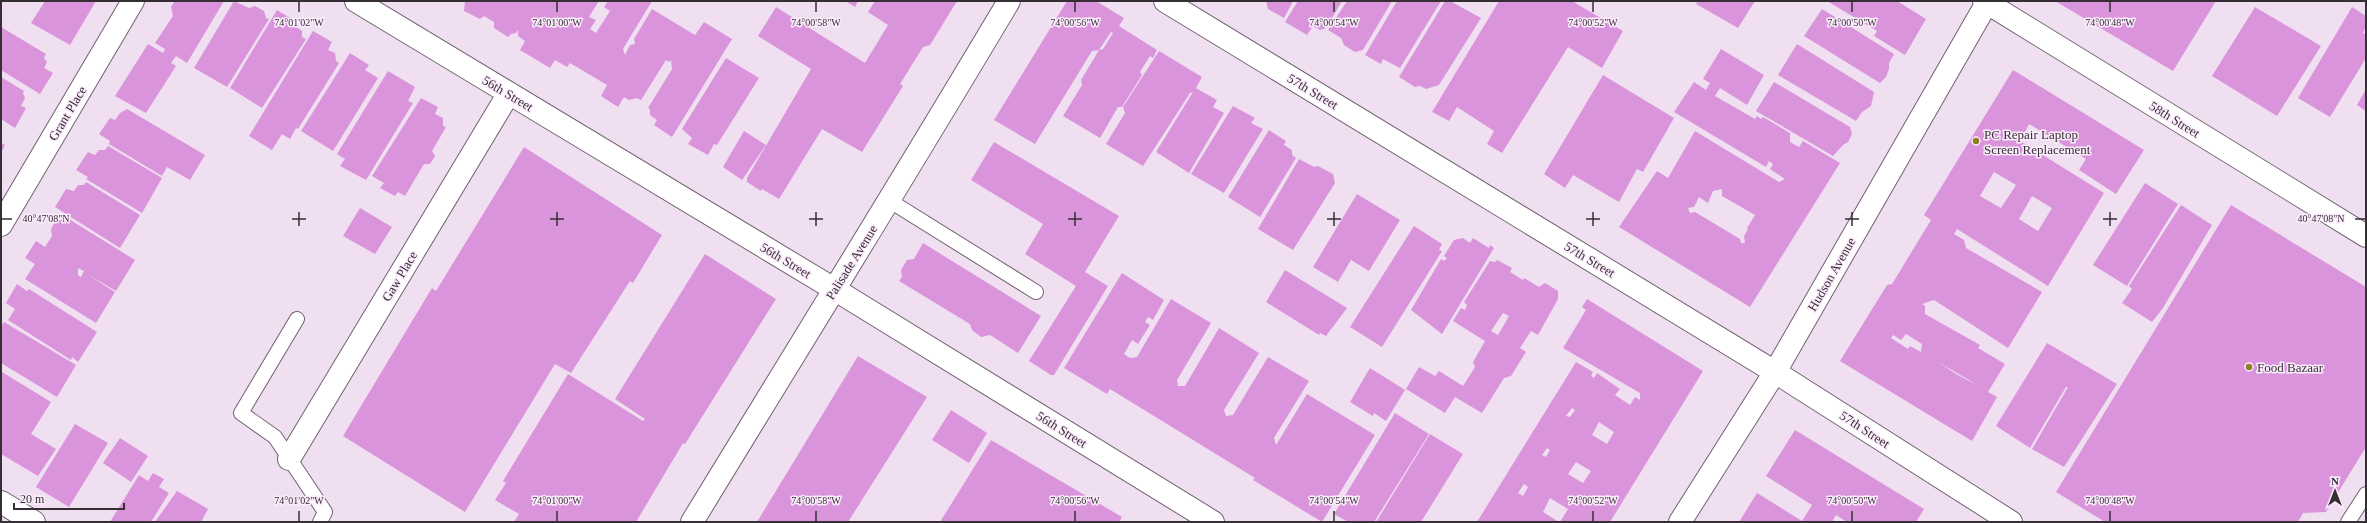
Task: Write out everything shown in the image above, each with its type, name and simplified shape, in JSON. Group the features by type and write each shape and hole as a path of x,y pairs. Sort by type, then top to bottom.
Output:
{"street":[{"name":"Grant Place","path":"1,225 133,1"},
{"name":"56th Street","path":"356,1 834,289 1213,522"},
{"name":"Palisade Avenue","path":"692,522 834,289 890,201 1009,1"},
{"name":"57th Street","path":"1165,1 1775,372 2011,522"},
{"name":"Hudson Avenue","path":"1680,522 1775,372 1986,2"},
{"name":"58th Street","path":"1986,2 2366,236"},
{"name":"Gaw Place","path":"290,459 509,93"},
{"path":"1,502 34,522"}],"lane":[{"path":"890,201 1036,292"},
{"path":"297,319 241,413 274,437 290,459 325,512 320,522"},
{"path":"2348,522 2366,494"}],"building":[{"path":"45,1 96,1 70,45 31,23"},
{"path":"175,1 224,1 187,63 176,56 171,63 176,66 146,113 115,96 148,44 163,53 165,49 155,43 173,16 171,7"},
{"path":"234,1 249,8 255,6 264,11 266,18 269,19 227,87 194,68"},
{"path":"465,1 599,1 589,17 596,20 590,29 596,33 610,11 604,7 608,1 652,1 623,49 625,55 630,45 635,44 634,39 652,9 695,35 704,22 732,39 672,137 654,125 657,120 650,115 650,109 648,108 672,69 671,60 669,62 666,60 641,100 637,98 629,100 624,97 618,107 601,96 607,85 570,63 567,67 555,60 550,68 520,50 525,41 518,36 518,30 516,33 511,34 508,37 494,28 494,22 484,16 480,19 464,11"},
{"path":"845,1 858,1 855,7"},
{"path":"875,1 957,1 930,45 923,47 900,84 903,86 862,152 822,129 779,199 762,189 761,191 747,182 747,178 811,69 758,36 776,7 865,63 888,25 868,12"},
{"path":"1067,1 1096,1 1124,18 1119,26 1157,50 1153,58 1150,56 1140,72 1142,75 1122,107 1118,107 1100,138 1063,116 1082,85 1081,80 1099,50 1092,51 1035,144 994,120","holes":["1111,32 1113,33 1103,49 1099,50"]},
{"path":"1266,1 1293,1 1284,18 1268,9"},
{"path":"1298,1 1342,1 1326,28 1320,30 1313,26 1307,35 1285,22"},
{"path":"1347,1 1392,1 1363,50 1355,52 1344,45 1341,38 1328,30"},
{"path":"1397,1 1441,1 1400,68 1383,59 1381,64 1365,55"},
{"path":"1445,1 1450,1 1481,18 1439,85 1426,89 1420,86 1415,87 1399,77"},
{"path":"1499,1 1572,1 1623,31 1602,68 1568,47 1502,153 1487,144 1494,131 1457,107 1449,121 1432,112"},
{"path":"1698,1 1755,1 1738,28 1696,4"},
{"path":"1827,1 1897,1 1926,19 1905,55 1874,36 1877,31"},
{"path":"2055,1 2216,1 2173,71"},
{"path":"2255,7 2321,46 2277,116 2212,76"},
{"path":"2352,7 2366,16 2366,27 2363,33 2366,35 2366,58 2330,117 2298,98"},
{"path":"1822,9 1894,54 1889,63 1889,69 1886,77 1880,83 1804,36"},
{"path":"277,10 297,22 295,26 302,31 302,37 306,39 262,108 230,88"},
{"path":"1,27 46,54 44,58 47,62 44,68 53,73 40,94 1,70"},
{"path":"313,31 332,42 328,50 335,53 336,61 339,63 298,129 296,128 290,139 282,134 272,150 249,136"},
{"path":"1797,44 1874,92 1871,106 1862,112 1856,121 1778,75"},
{"path":"1721,49 1764,75 1747,105 1720,88 1715,96 1755,119 1757,116 1761,119 1763,117 1790,133 1790,142 1799,147 1803,141 1840,163 1750,307 1619,227 1657,171 1668,178 1695,131 1779,182 1785,179 1770,169 1773,164 1769,161 1766,167 1674,112 1694,82 1706,90 1710,83 1703,79","holes":["1722,189 1722,196 1755,215 1744,236 1745,243 1741,243 1740,239 1695,212 1690,213 1688,208 1694,207 1699,197 1708,203 1713,191"]},
{"path":"1159,51 1202,77 1196,88 1217,100 1213,107 1224,113 1189,173 1156,152 1193,92 1190,93 1143,166 1106,144 1125,113 1123,107"},
{"path":"350,53 369,65 365,70 378,78 333,151 301,131"},
{"path":"726,58 759,78 717,145 714,144 708,155 688,144 692,138 682,129"},
{"path":"2013,70 2144,150 2116,194 2079,170 2086,159 2029,124 2023,136 2014,131 2014,137 2104,193 2048,286 1957,229 1954,234 1964,240 1966,248 2042,292 2008,348 1934,300 1922,304 1925,306 1925,314 1980,345 1978,348 2005,364 1988,392 1997,397 1972,441 1840,361 1887,285 1892,284 1931,220 1924,215","holes":["1994,172 2016,185 2001,208 1980,196","2032,196 2052,208 2038,231 2019,219","1906,334 1922,344 1921,352 1910,346 1908,349 1891,338 1893,335 1901,340","1938,362 1974,383 1956,374"]},
{"path":"388,71 415,87 408,101 413,103 366,180 340,166 345,159 337,154"},
{"path":"1603,75 1674,118 1643,172 1637,169 1619,202 1573,175 1565,188 1544,174"},
{"path":"1,77 24,91 23,93 25,98 21,106 26,108 15,128 1,119"},
{"path":"1774,82 1850,127 1852,134 1848,142 1843,145 1833,156 1756,111"},
{"path":"2366,89 2366,111 2357,105"},
{"path":"421,98 438,107 435,114 443,118 443,126 446,127 432,151 435,156 430,164 424,164 405,196 398,192 395,196 380,188 384,183 372,176"},
{"path":"1233,106 1255,118 1251,123 1263,129 1224,193 1191,174"},
{"path":"127,109 205,155 190,180 167,167 162,176 109,144 110,141 99,134 110,118 115,120 120,113"},
{"path":"1269,130 1286,141 1284,145 1292,150 1292,155 1296,158 1260,217 1228,197"},
{"path":"744,131 766,145 742,180 723,167"},
{"path":"994,142 1119,216 1085,272 1108,286 1054,375 1051,375 1029,361 1076,286 1025,254 1043,224 971,180"},
{"path":"1,143 5,145 1,153"},
{"path":"108,146 162,178 142,213 86,179 88,177 76,170 88,152 95,155 99,150 105,150"},
{"path":"524,147 662,235 633,283 630,281 571,373 555,364 465,512 343,436 432,288 436,291"},
{"path":"1299,159 1314,167 1318,166 1333,174 1335,183 1293,250 1258,229"},
{"path":"86,182 140,215 120,248 55,207 66,189 74,191 78,185 84,185"},
{"path":"2145,183 2178,204 2127,286 2093,265"},
{"path":"1357,194 1400,220 1369,271 1351,260 1338,282 1313,267"},
{"path":"2181,205 2212,225 2163,308 2152,322 2122,303 2132,289 2129,286"},
{"name":"Food Bazaar","path":"2231,205 2366,287 2366,447 2326,512 2303,513 2298,522 2105,522 2056,492"},
{"path":"360,208 392,227 375,254 343,236"},
{"path":"64,216 135,260 116,291 87,274 115,292 96,323 25,279 35,264 25,258 36,241 45,247 52,236 51,229 56,220 62,220","holes":["78,268 84,271 81,277 78,275"]},
{"path":"1414,226 1442,244 1439,250 1442,251 1382,347 1350,327"},
{"path":"1463,238 1470,243 1473,238 1489,248 1490,245 1494,248 1442,334 1411,310 1441,259 1444,261 1447,258 1444,256 1454,240"},
{"path":"923,243 1041,316 1018,353 990,335 981,337 972,330 970,324 899,281 902,277 901,270 907,260 914,259"},
{"path":"705,254 776,299 685,444 683,443 636,522 514,522 519,514 495,500 506,483 503,481 568,374 643,421 645,419 615,399"},
{"path":"1497,260 1512,268 1510,272 1539,287 1545,283 1558,291 1558,299 1538,335 1531,331 1520,348 1526,352 1511,376 1504,378 1482,413 1455,397 1445,413 1406,389 1419,367 1435,376 1439,371 1463,386 1475,367 1473,362 1485,341 1453,321 1461,308 1465,310 1467,305 1464,302 1490,261 1495,262","holes":["1503,313 1509,316 1498,335 1491,331"]},
{"path":"1285,270 1347,308 1326,336 1320,333 1319,335 1266,302"},
{"path":"1122,273 1164,300 1153,320 1148,317 1145,322 1150,325 1138,344 1132,340 1124,354 1130,358 1137,357 1171,299 1211,323 1177,380 1178,386 1185,386 1219,328 1259,353 1224,410 1226,416 1233,415 1268,357 1309,381 1274,438 1276,445 1307,394 1375,435 1322,522 1253,480 1255,478 1110,389 1107,394 1064,368"},
{"path":"17,284 27,291 29,289 97,332 78,362 72,357 71,360 8,320 15,309 6,303"},
{"path":"1587,299 1703,371 1610,522 1560,522 1568,509 1550,498 1543,512 1559,522 1477,522 1576,362 1593,372 1591,376 1594,378 1597,373 1620,389 1615,395 1630,405 1635,397 1640,400 1640,393 1563,348 1586,310 1582,307","holes":["1572,408 1575,410 1570,417 1566,416","1599,422 1614,432 1607,444 1592,435","1547,448 1550,450 1546,457 1542,455","1576,462 1591,471 1583,483 1568,474","1524,484 1528,487 1523,496 1518,493"]},
{"path":"4,322 76,365 57,397 1,363 1,326"},
{"path":"2047,343 2117,384 2064,467 2032,449 2068,387 2066,387 2030,448 1996,426"},
{"path":"858,356 927,397 848,522 757,522"},
{"path":"1370,368 1405,390 1386,421 1374,413 1373,416 1350,402"},
{"path":"2,372 51,402 31,434 56,449 38,476 1,454"},
{"path":"951,410 987,433 969,463 932,440"},
{"path":"1395,413 1429,434 1374,522 1348,522 1334,514"},
{"path":"75,424 108,443 69,507 36,487"},
{"path":"1795,430 1924,509 1916,522 1847,522 1836,515 1832,522 1739,522 1757,493 1802,521 1812,505 1766,476"},
{"path":"1430,434 1463,454 1421,522 1376,522"},
{"path":"120,438 148,456 131,482 103,463"},
{"path":"991,440 1122,517 1119,522 940,522"},
{"path":"153,473 164,479 159,487 169,493 151,522 110,522 139,475 148,481"},
{"path":"177,491 208,509 201,522 155,522"}],"place":[{"name":"PC Repair Laptop Screen Replacement","path":"1976,141"},
{"name":"Food Bazaar","path":"2249,367"}]}
